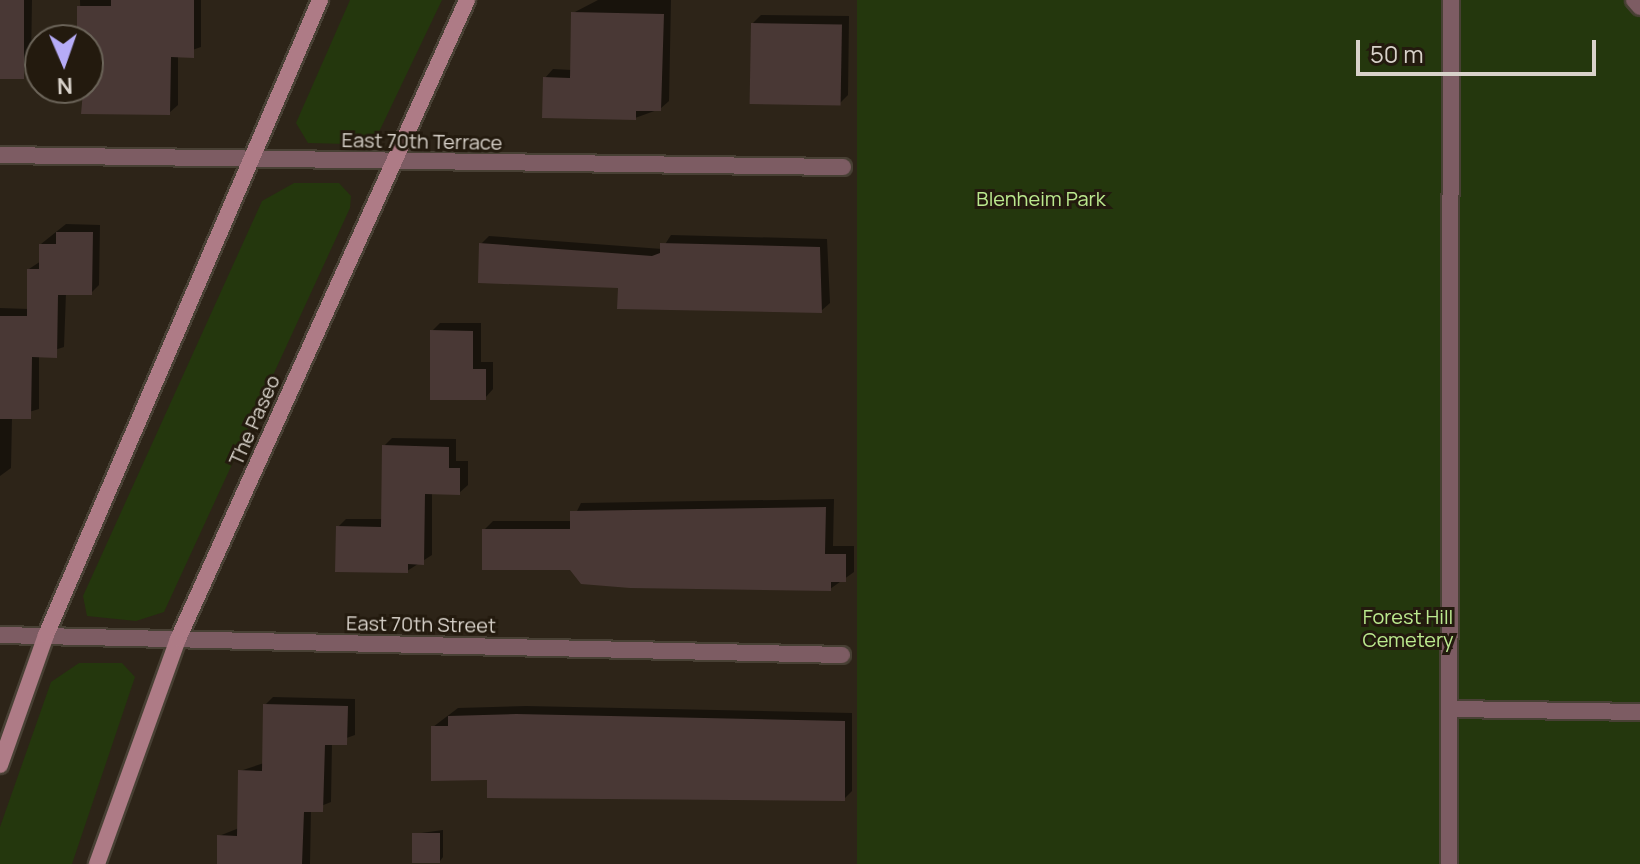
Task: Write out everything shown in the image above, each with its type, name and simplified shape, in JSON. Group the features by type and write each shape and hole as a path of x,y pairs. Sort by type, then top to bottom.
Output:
{"main road":[{"path":"0,765 46,635 247,159 320,0"},
{"name":"The Paseo","path":"97,864 178,639 467,0"}],"street":[{"path":"1449,864 1451,0"},
{"path":"1634,0 1640,7"},
{"name":"East 70th Terrace","path":"0,155 843,167"},
{"name":"East 70th Street","path":"0,635 842,655"},
{"path":"1451,709 1640,712"}],"green space":[{"path":"350,0 442,0 378,134 348,144 308,143 296,123"},
{"path":"857,0 1640,0 1640,864 857,864"},
{"path":"294,183 339,183 351,196 350,208 164,612 136,621 87,616 83,596 262,201"},
{"path":"79,663 122,663 135,677 72,864 0,864 0,827 51,682"}],"building":[{"path":"0,0 24,0 24,79 0,79"},
{"path":"111,0 194,0 194,58 171,57 170,115 81,114 82,104 104,104 104,24 77,24 77,6 111,6"},
{"path":"571,12 664,14 661,111 636,111 636,120 542,118 543,77 570,78"},
{"path":"751,23 842,25 841,106 750,104"},
{"path":"56,232 93,232 92,295 58,295 57,358 32,357 31,419 0,419 0,316 27,316 27,269 39,269 39,244 56,244"},
{"path":"479,243 652,256 660,253 660,243 820,247 822,313 617,309 618,288 478,283"},
{"path":"430,330 473,331 473,369 486,369 486,400 430,400"},
{"path":"382,445 449,447 449,468 460,468 460,495 425,494 424,565 408,564 408,573 335,572 336,526 381,527"},
{"path":"826,507 825,554 846,554 846,582 831,582 831,591 630,588 581,584 570,570 482,570 482,529 570,529 570,511"},
{"path":"263,704 348,706 347,745 325,745 323,812 304,812 302,864 217,864 217,835 237,836 238,770 262,771"},
{"path":"516,714 845,721 845,801 487,798 487,780 431,781 431,726 448,726 448,716"},
{"path":"412,833 440,833 440,863 412,863"}],"park label":[{"name":"Blenheim Park","path":"1041,198"},
{"name":"Forest Hill Cemetery","path":"1408,628"}]}
